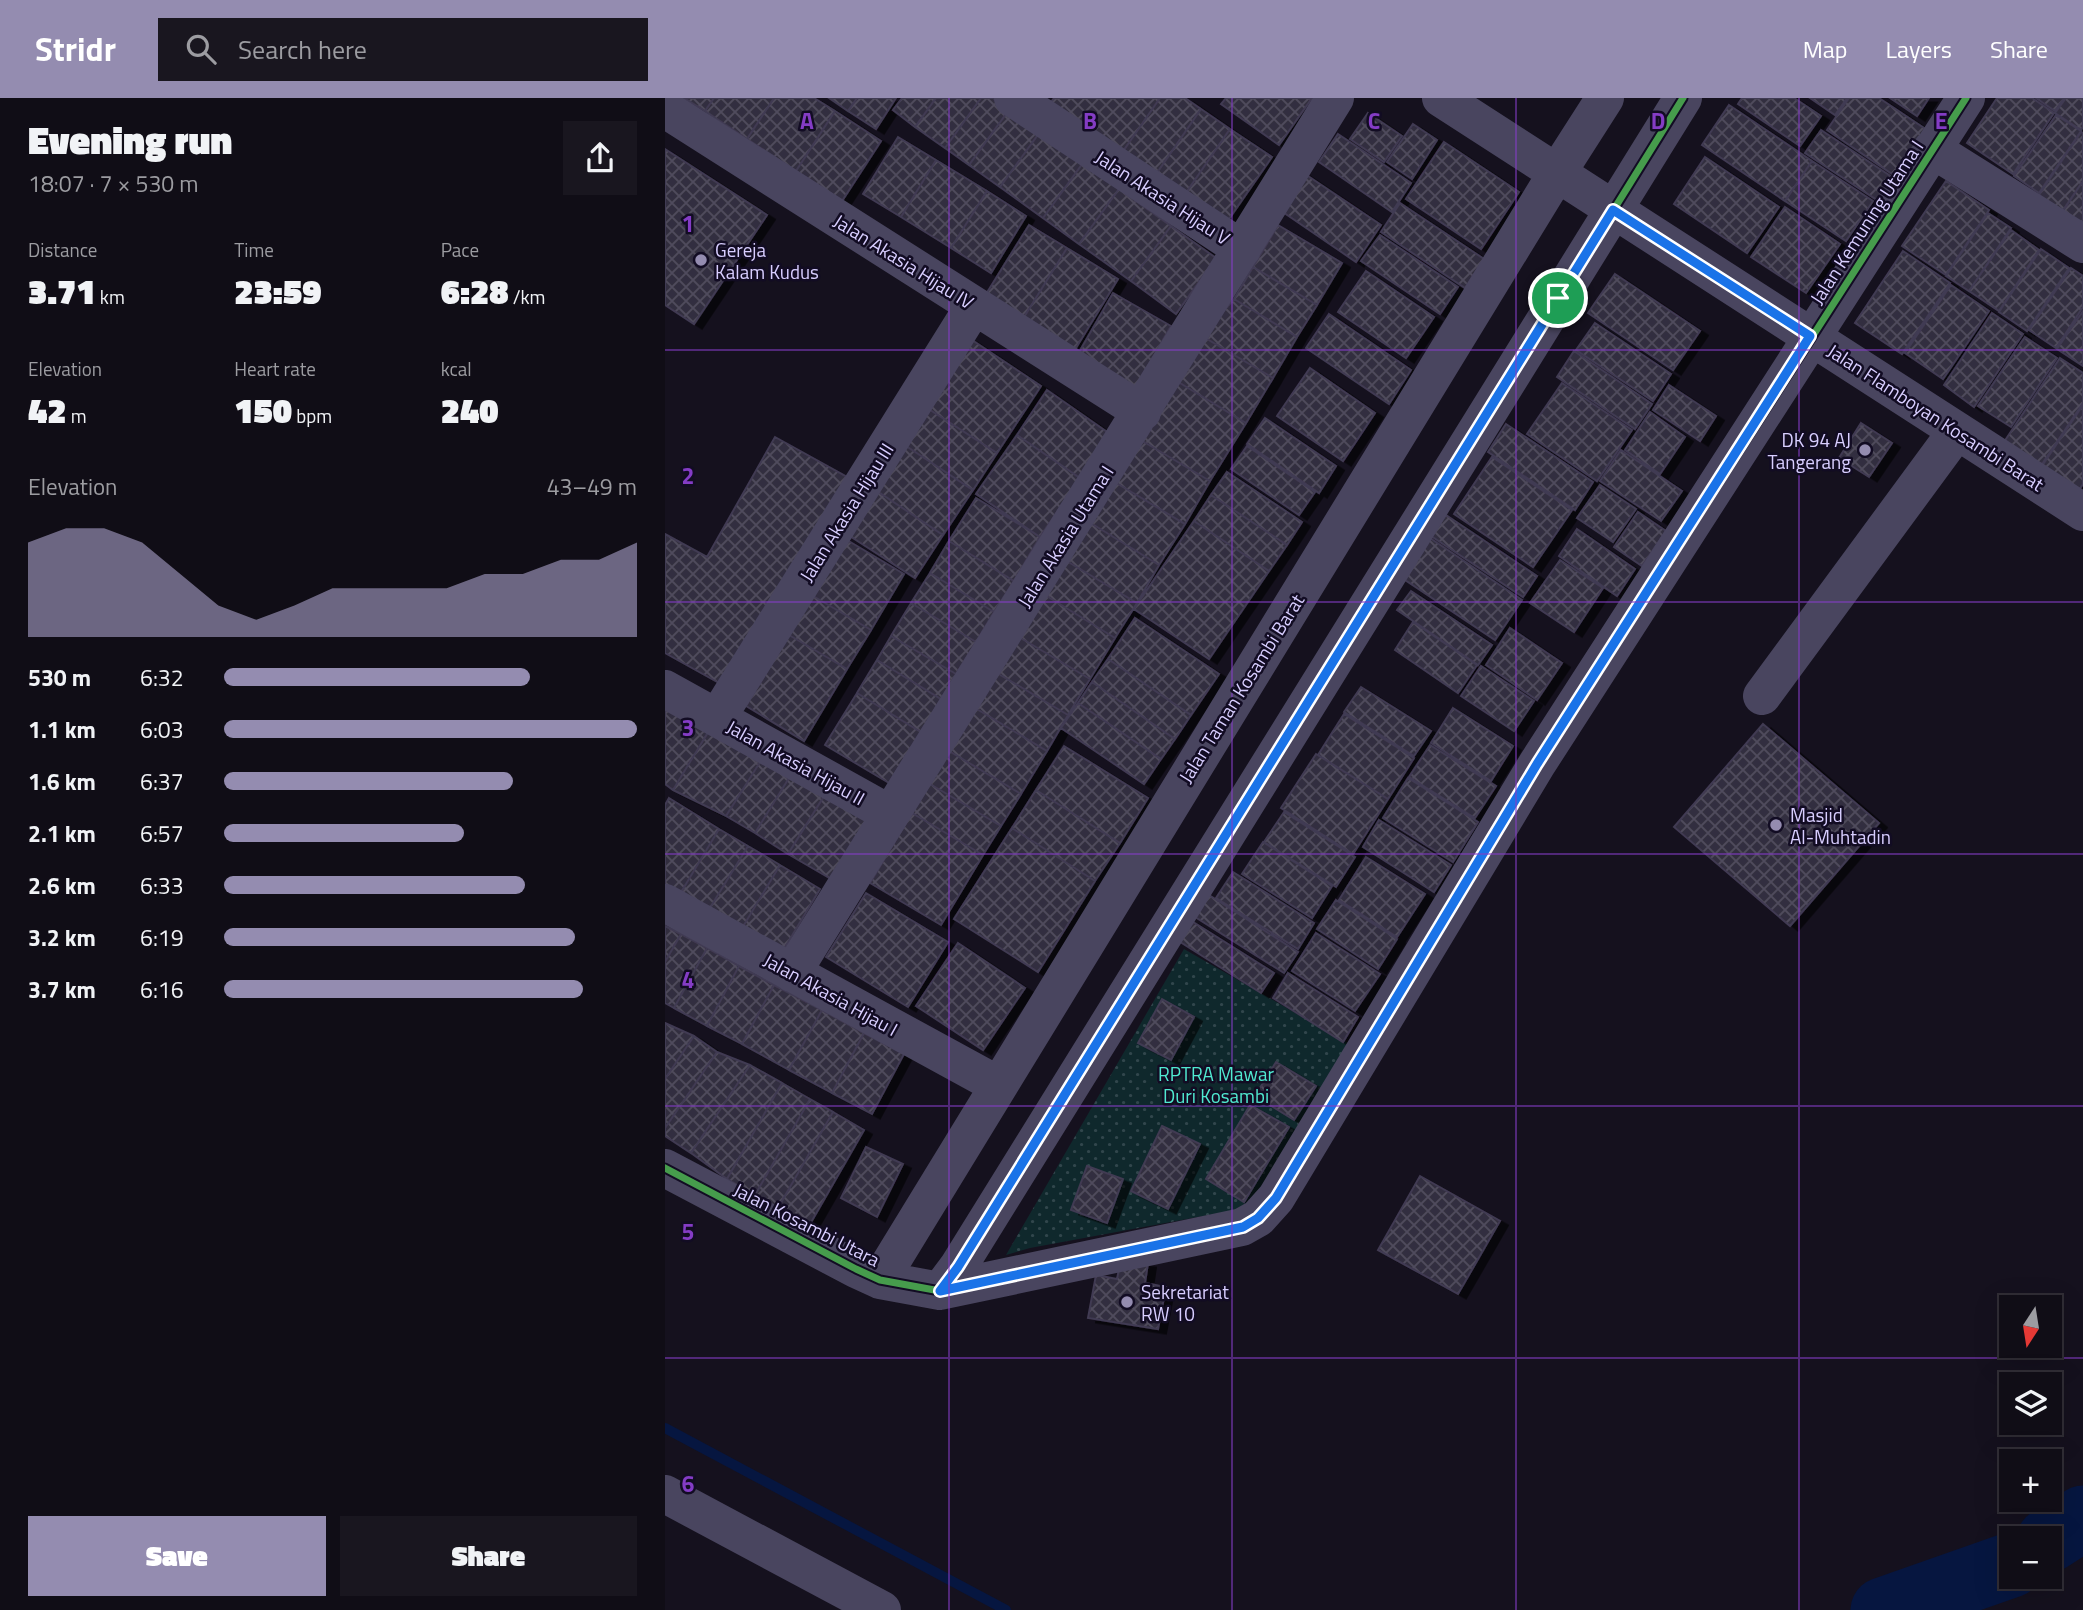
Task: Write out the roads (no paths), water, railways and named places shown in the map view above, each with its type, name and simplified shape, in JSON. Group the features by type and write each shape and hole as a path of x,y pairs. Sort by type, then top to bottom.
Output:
{"street":[{"name":"Jalan Akasia Hijau V","path":"1013,98 1242,249"},
{"name":"Jalan Akasia Utama I","path":"792,972 1335,98"},
{"name":"Jalan Flamboyan Kosambi Barat","path":"1441,98 2083,512"},
{"name":"Jalan Taman Kosambi Barat","path":"880,1280 1560,176 1605,98"},
{"path":"940,1291 958,1267 1610,208 1683,98"},
{"name":"Jalan Kemuning Utama I","path":"940,1291 1243,1227 1258,1218 1276,1198 1537,764 1810,336 1966,98"},
{"name":"Jalan Akasia Hijau IV","path":"665,109 1142,412"},
{"path":"1932,149 2083,244"},
{"name":"Jalan Akasia Hijau III","path":"717,718 974,306"},
{"path":"1762,696 1957,431"},
{"name":"Jalan Akasia Hijau II","path":"665,689 890,814"},
{"name":"Jalan Akasia Hijau I","path":"665,903 998,1085"},
{"name":"Jalan Kosambi Utara","path":"665,1168 880,1280 940,1291"},
{"path":"665,1494 882,1610"}],"waterway":[{"path":"665,1428 1006,1610"},
{"path":"2062,1532 2083,1518"},
{"path":"1883,1610 1999,1569"}],"place":[{"name":"Gereja Kalam Kudus","path":"701,260"},
{"name":"DK 94 AJ Tangerang","path":"1865,450"},
{"name":"Masjid Al-Muhtadin","path":"1776,825"},
{"name":"Sekretariat RW 10","path":"1127,1302"}],"park label":[{"name":"RPTRA Mawar Duri Kosambi","path":"1216,1084"}]}
